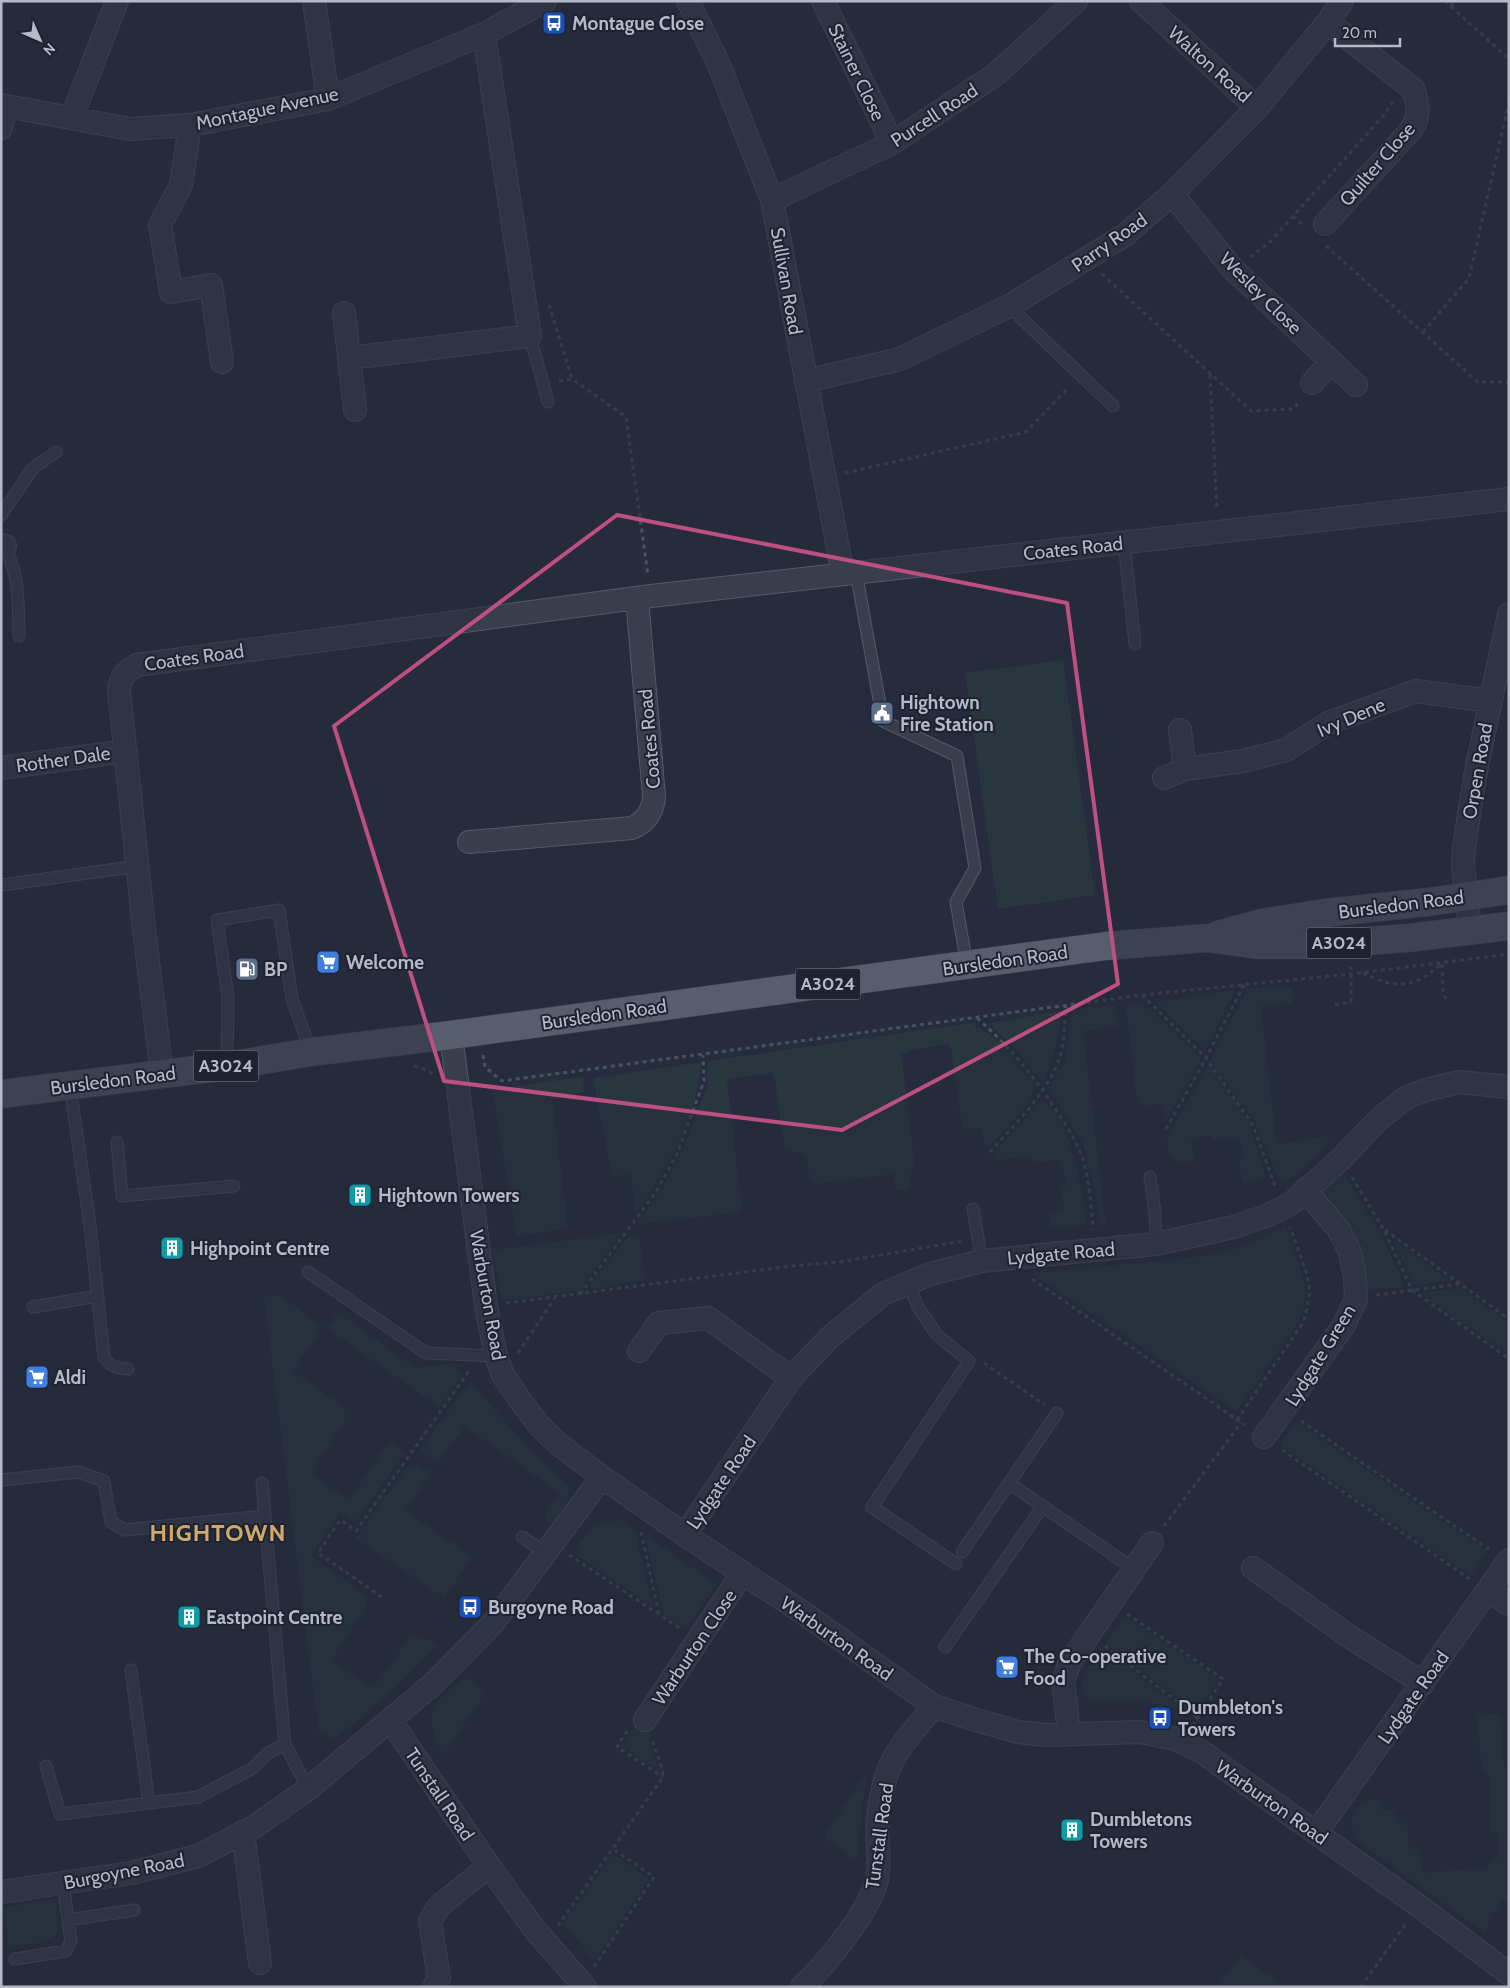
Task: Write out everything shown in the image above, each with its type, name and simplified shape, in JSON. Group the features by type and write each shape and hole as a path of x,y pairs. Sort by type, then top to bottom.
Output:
{"main road":[{"name":"Bursledon Road","path":"1,1094 70,1087 227,1066 311,1052 451,1035 1106,946 1207,938 1261,923 1324,913 1509,890"},
{"name":"Bursledon Road","path":"1207,938 1257,945 1313,944 1408,938 1470,929 1509,926"}],"street":[{"path":"72,117 117,1"},
{"path":"314,1 328,99"},
{"name":"Montague Avenue","path":"4,106 130,129 190,125 328,99 484,34 545,1"},
{"name":"Sullivan Road","path":"688,1 720,65 772,200 824,476 850,573"},
{"name":"Stainer Close","path":"823,1 892,143"},
{"name":"Purcell Road","path":"772,200 892,143 995,75 1076,1"},
{"name":"Walton Road","path":"1141,1 1257,108"},
{"name":"Parry Road","path":"806,381 900,359 1011,305 1125,235 1172,194 1257,108 1328,22 1342,1"},
{"name":"Quilter Close","path":"1318,232 1410,131 1416,121 1418,110 1414,90 1328,22"},
{"path":"350,358 530,336 484,34"},
{"path":"1,128 4,106"},
{"path":"190,125 181,185 160,225 171,292 211,285 222,362"},
{"name":"Wesley Close","path":"1172,194 1232,268 1356,386"},
{"path":"344,313 355,410"},
{"path":"1312,383 1331,362"},
{"name":"Coates Road","path":"162,1074 119,691 120,680 127,671 137,665 644,597 1509,499"},
{"name":"Coates Road","path":"469,842 632,828 639,825 649,814 653,806 654,796 644,597"},
{"name":"Orpen Road","path":"1470,929 1463,865 1464,847 1475,776 1509,614"},
{"name":"Ivy Dene","path":"1164,778 1186,769 1244,761 1286,750 1328,723 1416,691 1490,701"},
{"path":"1180,730 1186,769"},
{"name":"Rother Dale","path":"1,768 126,751"},
{"name":"Warburton Road","path":"451,1035 493,1362 539,1425 557,1443 634,1500 742,1574 805,1614 934,1706 1018,1732 1046,1735 1140,1732 1174,1739 1202,1752 1419,1906 1509,1974"},
{"name":"Lydgate Road","path":"685,1535 791,1378 830,1337 883,1294 930,1274 982,1261 1156,1244 1234,1227 1284,1208 1341,1159 1379,1119 1407,1097 1459,1082 1509,1086"},
{"name":"Lydgate Green","path":"1264,1437 1344,1325 1356,1298 1355,1278 1350,1252 1339,1230 1306,1190"},
{"path":"639,1351 659,1322 708,1318 791,1378"},
{"name":"Burgoyne Road","path":"1,1892 131,1873 198,1856 254,1827 308,1789 433,1684 494,1622 602,1477"},
{"path":"1069,1733 1062,1681 1070,1662 1152,1543"},
{"name":"Lydgate Road","path":"1316,1833 1508,1561"},
{"path":"1253,1568 1350,1637 1423,1684"},
{"name":"Warburton Close","path":"645,1720 742,1574"},
{"path":"1487,1591 1509,1604"},
{"name":"Tunstall Road","path":"802,1987 817,1972 847,1934 871,1897 878,1874 878,1819 888,1771 904,1743 934,1706"},
{"name":"Tunstall Road","path":"391,1721 489,1866 546,1943 584,1985"},
{"path":"243,1832 260,1963"},
{"path":"434,1987 439,1978 430,1922 439,1906 489,1866"}],"lane":[{"path":"1011,305 1020,317 1113,406"},
{"path":"530,336 548,402"},
{"path":"1,515 33,468 56,452"},
{"path":"1124,542 1135,644"},
{"path":"3,545 11,560 18,585 19,636"},
{"path":"850,573 883,721 957,756 976,868 956,902 967,965"},
{"path":"2,885 138,866"},
{"path":"227,1066 228,997 217,920 279,910 292,999 311,1052"},
{"path":"70,1087 90,1225 104,1357 108,1364 116,1368 128,1369"},
{"path":"117,1142 122,1196 234,1186"},
{"path":"1150,1177 1155,1212 1156,1244"},
{"path":"973,1209 982,1261"},
{"path":"308,1272 426,1353 493,1362"},
{"path":"908,1283 918,1307 937,1335 969,1361 872,1506 956,1564"},
{"path":"33,1307 98,1296"},
{"path":"962,1552 1057,1413"},
{"path":"1,1480 78,1472 104,1482 111,1522 125,1530 264,1516"},
{"path":"262,1482 285,1744 308,1789"},
{"path":"1009,1483 1134,1569"},
{"path":"945,1647 1043,1506"},
{"path":"522,1537 549,1548"},
{"path":"131,1670 149,1803"},
{"path":"46,1766 60,1814 198,1797 253,1768 268,1753 285,1744"},
{"path":"15,1959 66,1951 71,1942 62,1883"},
{"path":"68,1920 134,1910"}],"path":[{"path":"1445,1 1509,59"},
{"path":"1451,6 1454,1"},
{"path":"1232,268 1269,243 1385,114 1405,82"},
{"path":"1423,332 1469,278 1509,102"},
{"path":"1293,216 1318,232 1478,382 1509,382"},
{"path":"1090,258 1098,271 1251,411 1294,409 1312,383"},
{"path":"1210,374 1218,532"},
{"path":"824,476 861,471 1026,432 1081,375"},
{"path":"544,383 572,379 626,417 644,597"},
{"path":"485,1067 502,1081 1142,995 1363,973 1509,954"},
{"path":"1336,1005 1351,1002 1351,964"},
{"path":"1363,973 1393,985 1419,981 1442,964"},
{"path":"1442,964 1443,992 1446,999"},
{"path":"1166,1129 1244,985"},
{"path":"1142,995 1206,1058 1253,1125 1308,1274 1310,1292 1304,1321 1237,1420"},
{"path":"990,1152 1043,1089 1056,1068 1061,1054 1066,1006"},
{"path":"976,1017 1004,1042 1043,1089 1070,1131 1083,1161 1091,1205 1095,1249"},
{"path":"580,1294 656,1192 677,1154 704,1081 704,1055"},
{"path":"1341,1159 1384,1230 1412,1290 1509,1359"},
{"path":"1384,1230 1509,1318"},
{"path":"486,1306 791,1266 839,1262 978,1238"},
{"path":"1356,1298 1460,1284"},
{"path":"382,1596 318,1553 340,1520 356,1531 493,1362 556,1297"},
{"path":"969,1361 984,1363 1057,1413"},
{"path":"1285,1410 1508,1561"},
{"path":"1152,1543 1241,1423"},
{"path":"634,1500 659,1615"},
{"path":"549,1548 698,1641"},
{"path":"1111,1603 1223,1679 1182,1743"},
{"path":"1089,1634 1198,1718"},
{"path":"546,1943 663,1777 663,1770 652,1739 656,1727 638,1716 617,1747 663,1777"},
{"path":"584,1985 654,1877 613,1850"},
{"path":"1361,1987 1419,1906"}],"highlighted area":[{"path":"617,515 1067,603 1118,984 842,1130 444,1081 334,726"}],"shaded area":[{"path":"1063,660 1095,895 998,909 965,673"},
{"path":"1292,987 1293,1003 1261,1006 1275,1133 1278,1144 1328,1136 1330,1139 1313,1160 1282,1185 1260,1137 1256,1123 1210,1061 1248,988"},
{"path":"1235,990 1205,1050 1155,1002"},
{"path":"1143,1003 1202,1058 1166,1122 1162,1103 1144,1106 1137,1101 1136,1097 1126,1004"},
{"path":"1115,1005 1117,1026 1083,1031 1106,1224 1100,1226 1094,1186 1082,1142 1048,1087 1066,1061 1071,1010"},
{"path":"1061,1011 1053,1057 1043,1082 989,1023"},
{"path":"971,1023 999,1041 1036,1085 1028,1104 989,1147 985,1143 980,1127 966,1130 962,1126 951,1048 948,1044 916,1049 901,1054 915,1165 910,1176 911,1189 896,1191 893,1174 815,1184 809,1180 808,1160 805,1153 785,1150 775,1080 772,1073 727,1079 742,1212 637,1224 662,1188 682,1151 707,1087 708,1061"},
{"path":"701,1062 699,1083 687,1123 669,1162 635,1215 632,1179 629,1174 612,1177 593,1078"},
{"path":"1209,1065 1249,1121 1266,1178 1242,1182 1239,1158 1243,1157 1239,1137 1213,1141 1212,1135 1191,1138 1194,1163 1180,1165 1169,1153 1167,1137"},
{"path":"583,1077 584,1091 552,1099 568,1228 517,1237 492,1089"},
{"path":"1041,1100 1052,1108 1061,1121 1068,1138 1074,1156 1087,1224 1050,1229 1048,1213 1064,1209 1061,1187 1067,1185 1062,1162 1057,1160 1037,1163 1030,1156 993,1159 992,1155"},
{"path":"1342,1171 1382,1236 1405,1287 1363,1290 1320,1195"},
{"path":"1285,1226 1307,1291 1301,1318 1237,1411 1031,1273 1218,1254 1253,1243"},
{"path":"621,1233 580,1291 502,1300 493,1250"},
{"path":"639,1235 645,1280 593,1289 589,1285 627,1238"},
{"path":"1393,1240 1450,1281 1413,1285"},
{"path":"1460,1288 1509,1323 1509,1355 1420,1293"},
{"path":"279,1295 323,1327 292,1371 338,1403 345,1413 345,1421 310,1473 349,1501 389,1442 405,1453 355,1523 340,1513 311,1556 368,1598 367,1604 331,1661 370,1686 379,1681 412,1634 439,1644 387,1695 335,1739 319,1733 264,1297"},
{"path":"338,1312 415,1368 454,1363 462,1375 439,1407 327,1328"},
{"path":"470,1382 537,1457 569,1486 568,1499 554,1521 548,1522 544,1518 560,1493 465,1426 438,1463 420,1450"},
{"path":"1296,1422 1487,1551 1471,1576 1280,1445"},
{"path":"418,1464 431,1473 405,1511 473,1557 444,1598 356,1538 407,1467"},
{"path":"620,1520 635,1531 653,1607 573,1553 594,1524"},
{"path":"645,1535 709,1579 716,1586 685,1629 663,1614"},
{"path":"1124,1616 1219,1679 1196,1713 1106,1643"},
{"path":"1102,1648 1183,1710 1142,1701 1090,1701 1082,1691 1082,1682"},
{"path":"465,1677 486,1692 443,1755 432,1729 431,1719 433,1710 444,1695"},
{"path":"1500,1714 1504,1769 1509,1770 1509,1900 1502,1901 1491,1916 1485,1933 1360,1843 1353,1831 1352,1822 1355,1812 1362,1801 1380,1799 1382,1810 1396,1809 1397,1824 1407,1823 1409,1849 1420,1849 1422,1873 1486,1868 1497,1859 1499,1850 1498,1832 1491,1832 1489,1773 1482,1773 1477,1715"},
{"path":"639,1719 652,1727 650,1739 660,1772 621,1746"},
{"path":"867,1772 856,1860 824,1837"},
{"path":"613,1853 649,1879 595,1962 563,1923"},
{"path":"55,1899 57,1931 55,1935 43,1941 9,1947 2,1908"},
{"path":"1241,1956 1285,1987 1218,1987"}],"place":[{"name":"Montague Close","path":"554,23"},
{"name":"Hightown Fire Station","path":"882,713"},
{"name":"Welcome","path":"328,962"},
{"name":"BP","path":"247,969"},
{"name":"Hightown Towers","path":"360,1195"},
{"name":"Highpoint Centre","path":"172,1248"},
{"name":"Aldi","path":"37,1377"},
{"name":"Burgoyne Road","path":"470,1607"},
{"name":"Eastpoint Centre","path":"189,1617"},
{"name":"The Co-operative Food","path":"1007,1667"},
{"name":"Dumbleton's Towers","path":"1160,1718"},
{"name":"Dumbletons Towers","path":"1072,1830"}],"district":[{"name":"HIGHTOWN","path":"218,1533"}]}
